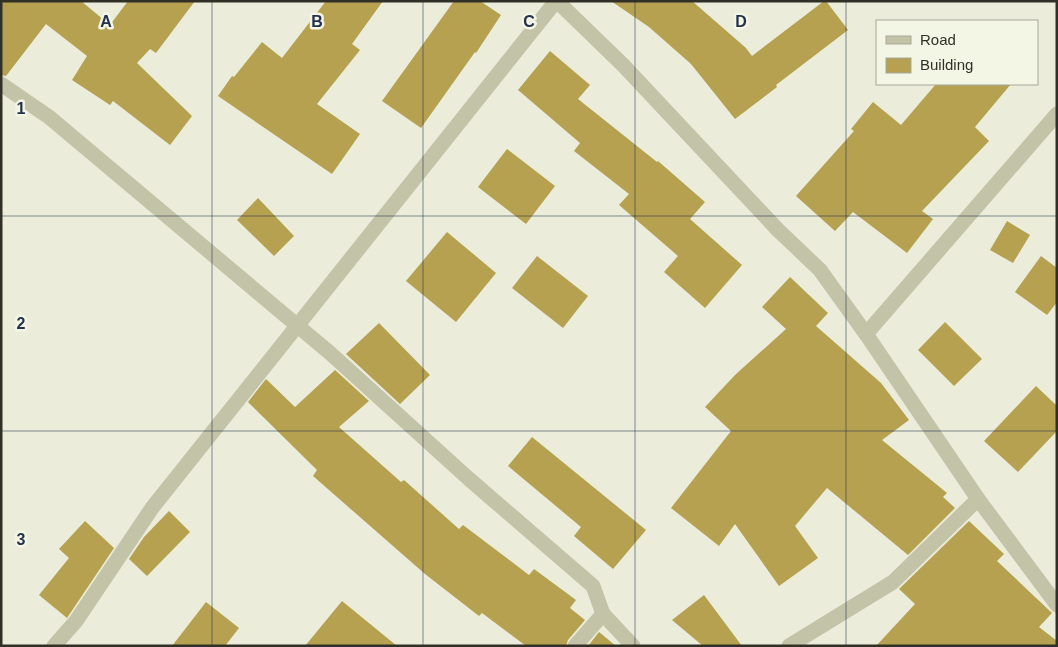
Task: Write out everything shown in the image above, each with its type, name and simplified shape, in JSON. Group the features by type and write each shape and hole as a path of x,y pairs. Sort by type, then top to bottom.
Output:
{"street":[{"path":"54,646 76,622 152,508 556,1 623,66 778,230 820,270 866,334 978,499 1057,605"},
{"path":"1,84 49,117 330,352 476,485 593,586 603,614 633,646"},
{"path":"866,334 1057,114"},
{"path":"789,646 893,582 978,499"},
{"path":"575,646 603,614"}],"building":[{"path":"1,1 81,1 110,25 128,1 195,1 156,53 150,49 137,63 192,116 170,145 113,101 110,105 72,80 87,56 46,24 6,76 1,75"},
{"path":"326,1 383,1 352,44 360,50 317,104 360,134 332,174 218,96 232,76 234,77 262,42 282,58"},
{"path":"454,1 480,1 501,15 476,53 421,128 382,101"},
{"path":"611,1 692,1 746,48 752,56 824,1 826,1 848,30 735,119 691,64 649,27"},
{"path":"550,51 590,85 578,99 658,161 705,202 690,219 742,265 705,308 664,272 678,256 619,205 629,194 574,151 580,143 518,90"},
{"path":"935,85 1010,85 975,127 989,141 922,211 933,219 907,253 853,212 835,231 796,196 854,131 851,129 873,102 901,125"},
{"path":"507,149 555,186 526,224 478,187"},
{"path":"258,198 294,236 274,256 237,220"},
{"path":"1007,221 1030,235 1013,263 990,250"},
{"path":"447,232 496,273 456,322 406,281"},
{"path":"537,256 588,296 563,328 512,288"},
{"path":"1041,256 1057,268 1057,302 1047,315 1015,292"},
{"path":"790,277 828,313 816,326 881,383 909,420 882,440 947,493 943,497 955,508 908,555 827,488 795,526 818,558 779,586 735,524 719,546 671,508 731,431 705,407 735,375 786,329 762,307"},
{"path":"945,322 982,359 954,386 918,350"},
{"path":"379,323 430,375 400,404 346,354"},
{"path":"335,370 369,401 339,427 401,482 404,480 459,529 463,525 529,575 534,569 576,600 570,608 585,620 568,640 566,646 526,646 482,613 479,616 425,574 313,476 317,470 248,402 266,379 295,407"},
{"path":"1036,386 1057,406 1057,431 1018,472 984,441"},
{"path":"532,437 646,530 613,569 574,536 581,527 508,466"},
{"path":"169,511 190,532 147,576 129,559 144,537"},
{"path":"85,521 114,548 67,618 39,595 69,558 59,549"},
{"path":"969,521 1004,554 997,561 1052,613 1039,627 1057,641 1057,646 876,646 915,604 899,589"},
{"path":"704,595 742,646 703,646 672,620"},
{"path":"342,601 397,646 305,646"},
{"path":"206,602 239,628 225,646 172,646"},
{"path":"599,632 616,646 588,646"}]}
